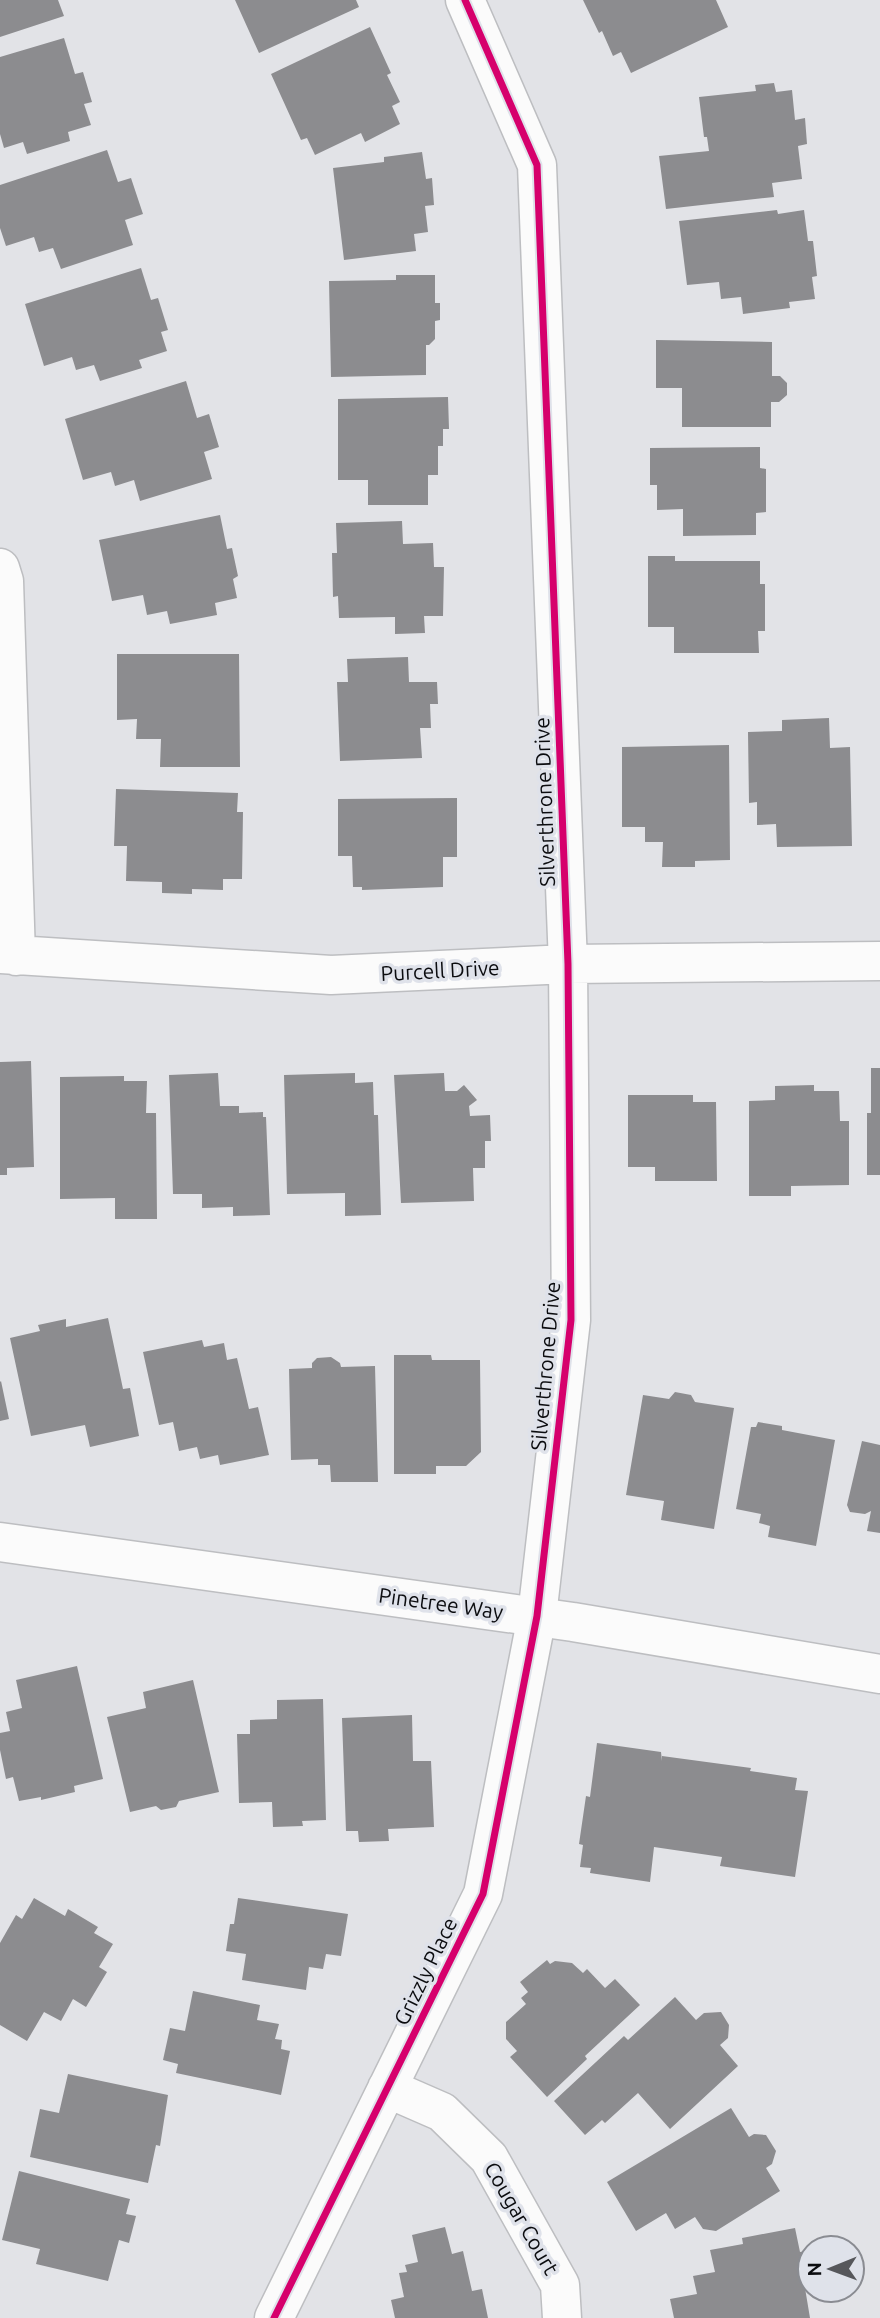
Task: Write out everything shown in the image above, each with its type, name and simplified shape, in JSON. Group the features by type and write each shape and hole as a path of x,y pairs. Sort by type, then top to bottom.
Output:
{"street":[{"name":"Silverthrone Drive","path":"465,0 537,165 568,964 571,1320 537,1616"},
{"path":"0,568 5,582 8,955"},
{"name":"Purcell Drive","path":"8,955 331,975 568,964 880,961"},
{"name":"Pinetree Way","path":"0,1542 537,1616 880,1674"},
{"name":"Grizzly Place","path":"274,2318 483,1894 537,1616"},
{"name":"Cougar Court","path":"387,2088 442,2112 489,2158 559,2285 562,2318"}],"building":[{"path":"0,0 58,0 64,16 0,37"},
{"path":"235,0 356,0 359,7 259,53"},
{"path":"583,0 716,0 728,27 631,73 621,52 613,56 602,31 599,33"},
{"path":"370,27 391,73 387,75 400,102 392,106 400,124 365,142 361,133 315,155 307,138 301,140 271,74"},
{"path":"64,38 75,74 83,72 92,102 84,104 91,125 68,132 70,141 27,154 23,142 4,148 0,134 0,57"},
{"path":"774,83 776,92 792,90 795,120 805,118 807,144 798,146 802,179 772,183 774,197 666,209 659,156 709,151 707,137 704,137 699,97 756,91 755,85"},
{"path":"107,150 118,182 131,178 143,214 125,220 133,245 61,269 53,248 39,252 34,237 6,246 0,228 0,185"},
{"path":"422,152 426,179 432,178 434,205 425,206 428,232 414,234 416,251 344,260 333,168 384,162 384,157"},
{"path":"777,210 778,214 804,210 808,241 813,241 817,276 812,277 815,299 789,302 790,308 743,314 741,297 721,299 719,282 687,285 679,221"},
{"path":"141,268 151,300 158,298 168,330 161,332 167,351 139,360 142,368 100,381 94,365 76,370 72,357 44,366 25,304"},
{"path":"396,275 435,275 435,303 440,303 440,320 435,321 435,339 426,345 426,375 331,377 329,281 396,280"},
{"path":"656,340 772,342 772,376 780,376 787,383 787,395 779,402 771,402 771,427 682,427 682,388 656,388"},
{"path":"186,381 197,418 209,414 219,447 204,452 212,479 140,501 134,480 115,486 111,472 83,480 65,419"},
{"path":"448,397 449,429 443,429 443,446 438,446 438,475 428,475 428,505 368,505 368,480 338,480 338,399"},
{"path":"760,447 760,468 766,469 766,512 756,513 756,535 683,536 683,509 657,510 657,485 650,485 650,448"},
{"path":"220,515 227,549 232,548 238,576 233,579 237,598 215,603 217,615 170,624 167,611 147,615 143,595 112,601 99,540"},
{"path":"402,521 403,544 433,543 434,567 444,567 443,616 424,616 425,633 395,634 395,617 339,618 338,596 333,597 332,553 337,553 336,523"},
{"path":"648,556 675,556 675,561 760,561 760,584 765,584 765,631 758,631 759,653 674,653 674,627 648,627"},
{"path":"117,654 239,654 240,767 160,767 161,739 136,739 137,719 117,720"},
{"path":"408,657 409,682 437,682 438,704 430,704 431,728 420,728 422,758 340,761 337,682 348,682 347,659"},
{"path":"829,718 830,748 850,747 852,846 777,847 776,824 757,825 757,802 749,803 748,732 782,731 782,720"},
{"path":"729,745 730,860 695,861 695,867 662,867 663,842 645,842 645,827 622,827 622,747"},
{"path":"116,789 238,793 237,812 243,812 242,879 223,879 223,890 192,889 192,894 162,893 162,882 126,881 127,846 114,846"},
{"path":"457,798 457,857 443,857 443,887 362,890 362,887 353,887 352,856 338,856 338,799"},
{"path":"31,1061 34,1167 7,1168 7,1175 0,1175 0,1062"},
{"path":"871,1068 880,1068 880,1175 867,1175 867,1113 871,1113"},
{"path":"218,1073 220,1106 239,1106 239,1113 263,1112 263,1117 266,1117 270,1215 233,1216 233,1207 202,1208 202,1194 173,1194 169,1075"},
{"path":"355,1073 355,1083 373,1082 374,1115 378,1115 381,1215 345,1216 345,1193 287,1194 284,1075"},
{"path":"444,1073 445,1091 457,1091 464,1085 477,1100 469,1106 470,1116 490,1115 491,1141 485,1141 485,1168 473,1168 474,1201 401,1203 394,1075"},
{"path":"124,1076 124,1081 147,1081 146,1113 156,1113 157,1219 115,1219 115,1198 60,1199 60,1077"},
{"path":"814,1085 814,1091 839,1091 840,1121 849,1121 849,1185 791,1186 791,1196 749,1196 749,1101 775,1100 775,1086"},
{"path":"628,1095 693,1095 693,1102 716,1102 717,1181 655,1181 655,1167 628,1167"},
{"path":"108,1318 123,1389 130,1388 139,1436 90,1447 85,1425 31,1436 10,1338 40,1331 38,1325 66,1319 66,1327"},
{"path":"202,1340 204,1347 224,1343 227,1360 237,1358 249,1409 258,1407 269,1455 220,1465 218,1455 200,1459 197,1447 179,1451 173,1422 159,1425 143,1352"},
{"path":"394,1355 431,1355 432,1360 480,1360 481,1452 466,1466 436,1466 436,1474 394,1474"},
{"path":"331,1357 340,1363 341,1367 375,1366 378,1482 331,1482 330,1465 318,1465 318,1459 291,1460 289,1369 312,1368 312,1363 317,1358"},
{"path":"0,1382 9,1419 0,1421"},
{"path":"675,1392 691,1395 695,1402 734,1408 714,1529 661,1520 664,1501 626,1495 643,1395 669,1399"},
{"path":"758,1422 782,1426 782,1430 835,1440 816,1546 768,1537 770,1526 759,1523 761,1514 736,1509 751,1427 756,1427"},
{"path":"862,1441 880,1445 880,1533 867,1531 871,1511 865,1514 850,1512 847,1505"},
{"path":"77,1666 103,1779 74,1786 75,1792 41,1800 41,1797 19,1801 13,1777 6,1779 0,1750 0,1733 10,1731 6,1712 22,1708 16,1680"},
{"path":"193,1680 219,1792 179,1801 176,1807 161,1810 156,1806 130,1812 107,1717 146,1708 143,1692"},
{"path":"323,1699 326,1820 302,1821 303,1826 273,1827 272,1802 239,1803 237,1734 250,1734 250,1720 277,1719 277,1700"},
{"path":"412,1715 413,1761 431,1761 434,1827 388,1829 389,1841 359,1842 358,1831 346,1831 342,1718"},
{"path":"597,1743 661,1752 662,1761 662,1756 751,1768 750,1771 797,1778 795,1790 808,1791 795,1877 720,1866 722,1857 654,1847 650,1882 590,1873 591,1868 580,1867 583,1845 579,1844 586,1796 590,1797"},
{"path":"34,1898 65,1916 68,1909 98,1927 94,1933 113,1944 99,1967 107,1972 86,2007 73,1999 61,2021 44,2012 27,2041 0,2025 0,1943 16,1915 22,1919"},
{"path":"238,1898 348,1914 341,1956 326,1954 323,1969 309,1967 306,1990 242,1980 246,1954 226,1951"},
{"path":"547,1960 550,1964 555,1961 572,1963 583,1973 587,1969 605,1988 615,1979 640,2005 585,2056 587,2059 547,2097 510,2057 517,2051 506,2039 506,2022 526,2004 521,1998 528,1992 520,1982"},
{"path":"193,1991 260,2005 257,2020 279,2024 275,2039 282,2040 281,2049 290,2051 281,2095 176,2073 178,2064 163,2060 170,2028 185,2031"},
{"path":"675,1997 696,2020 704,2013 721,2012 729,2025 728,2038 720,2045 738,2066 670,2129 638,2093 605,2123 602,2120 585,2135 554,2101 624,2036 628,2040"},
{"path":"68,2074 168,2095 160,2146 156,2145 148,2183 30,2157 40,2109 59,2113"},
{"path":"731,2108 749,2137 754,2134 766,2135 776,2151 772,2164 766,2168 780,2191 716,2231 703,2229 695,2217 675,2229 666,2213 636,2231 607,2182"},
{"path":"19,2171 130,2199 126,2214 136,2216 129,2243 119,2240 108,2281 36,2264 40,2249 2,2240"},
{"path":"445,2227 452,2254 463,2251 472,2291 482,2289 488,2318 395,2318 391,2300 404,2297 399,2273 407,2272 405,2265 418,2262 412,2235"},
{"path":"795,2228 796,2304 808,2304 810,2318 674,2318 670,2299 697,2294 693,2276 715,2272 710,2250 743,2244 742,2238"}],"cycle path":[{"path":"274,2318 483,1894 537,1616 571,1320 568,964 537,165 465,0"}]}
